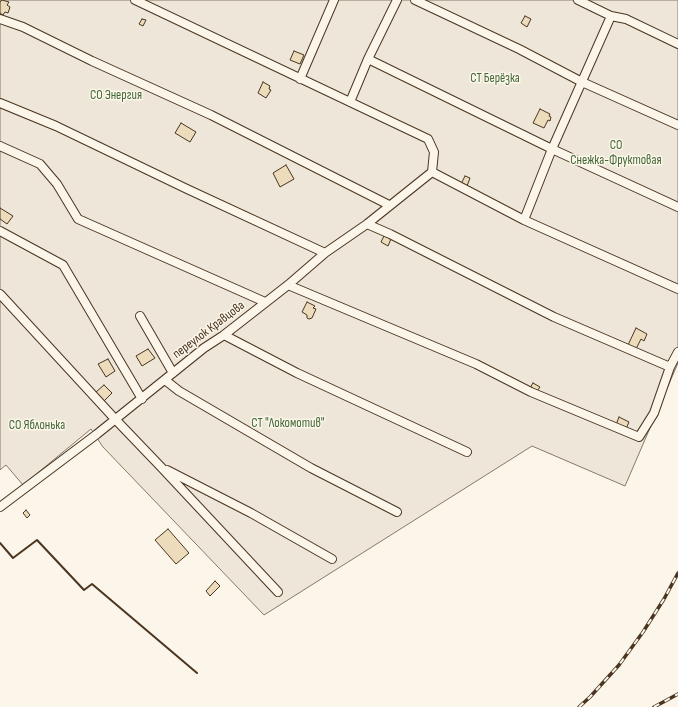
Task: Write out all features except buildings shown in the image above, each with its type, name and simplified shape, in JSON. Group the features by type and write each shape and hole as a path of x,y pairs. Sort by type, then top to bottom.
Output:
{"street":[{"path":"135,0 238,48 300,80 428,139 434,152 432,172 524,220 678,289"},
{"path":"300,80 334,0"},
{"path":"350,102 368,58 397,0"},
{"path":"415,0 519,49 582,82 678,125"},
{"path":"578,0 611,16 626,19 678,44"},
{"path":"524,220 552,149 611,16"},
{"path":"0,19 22,27 92,61 211,115 389,205"},
{"path":"368,58 552,149 678,207"},
{"path":"0,103 56,126 325,253"},
{"path":"0,146 40,164 57,184 78,219 265,302"},
{"name":"переулок Кравцова","path":"0,507 142,399 204,348 224,335 265,302 288,286 325,253 367,224 432,172"},
{"path":"367,224 390,234 554,317 670,367"},
{"path":"0,230 63,265 142,399"},
{"path":"288,286 476,364 531,392 639,437 654,413 670,367 678,352"},
{"path":"0,294 278,592"},
{"path":"140,316 173,372"},
{"path":"224,335 297,373 467,452"},
{"path":"165,380 179,390 311,468 397,512"},
{"path":"161,467 251,513 332,559"}],"green space":[{"path":"0,0 678,0 678,363 625,486 532,446 264,615 103,447 91,429 23,485 6,465 0,470"}],"railway":[{"path":"579,707 619,665 643,632 664,599 678,573"},
{"path":"654,707 678,694"}],"wall":[{"path":"0,543 13,558 37,540 84,590 92,584 197,673"}],"park label":[{"name":"СТ Берёзка","path":"495,79"},
{"name":"СО Энергия","path":"116,96"},
{"name":"СО Снежка-Фруктовая","path":"616,154"},
{"name":"СТ \"Локомотив\"","path":"288,424"},
{"name":"СО Яблонька","path":"37,426"}]}
